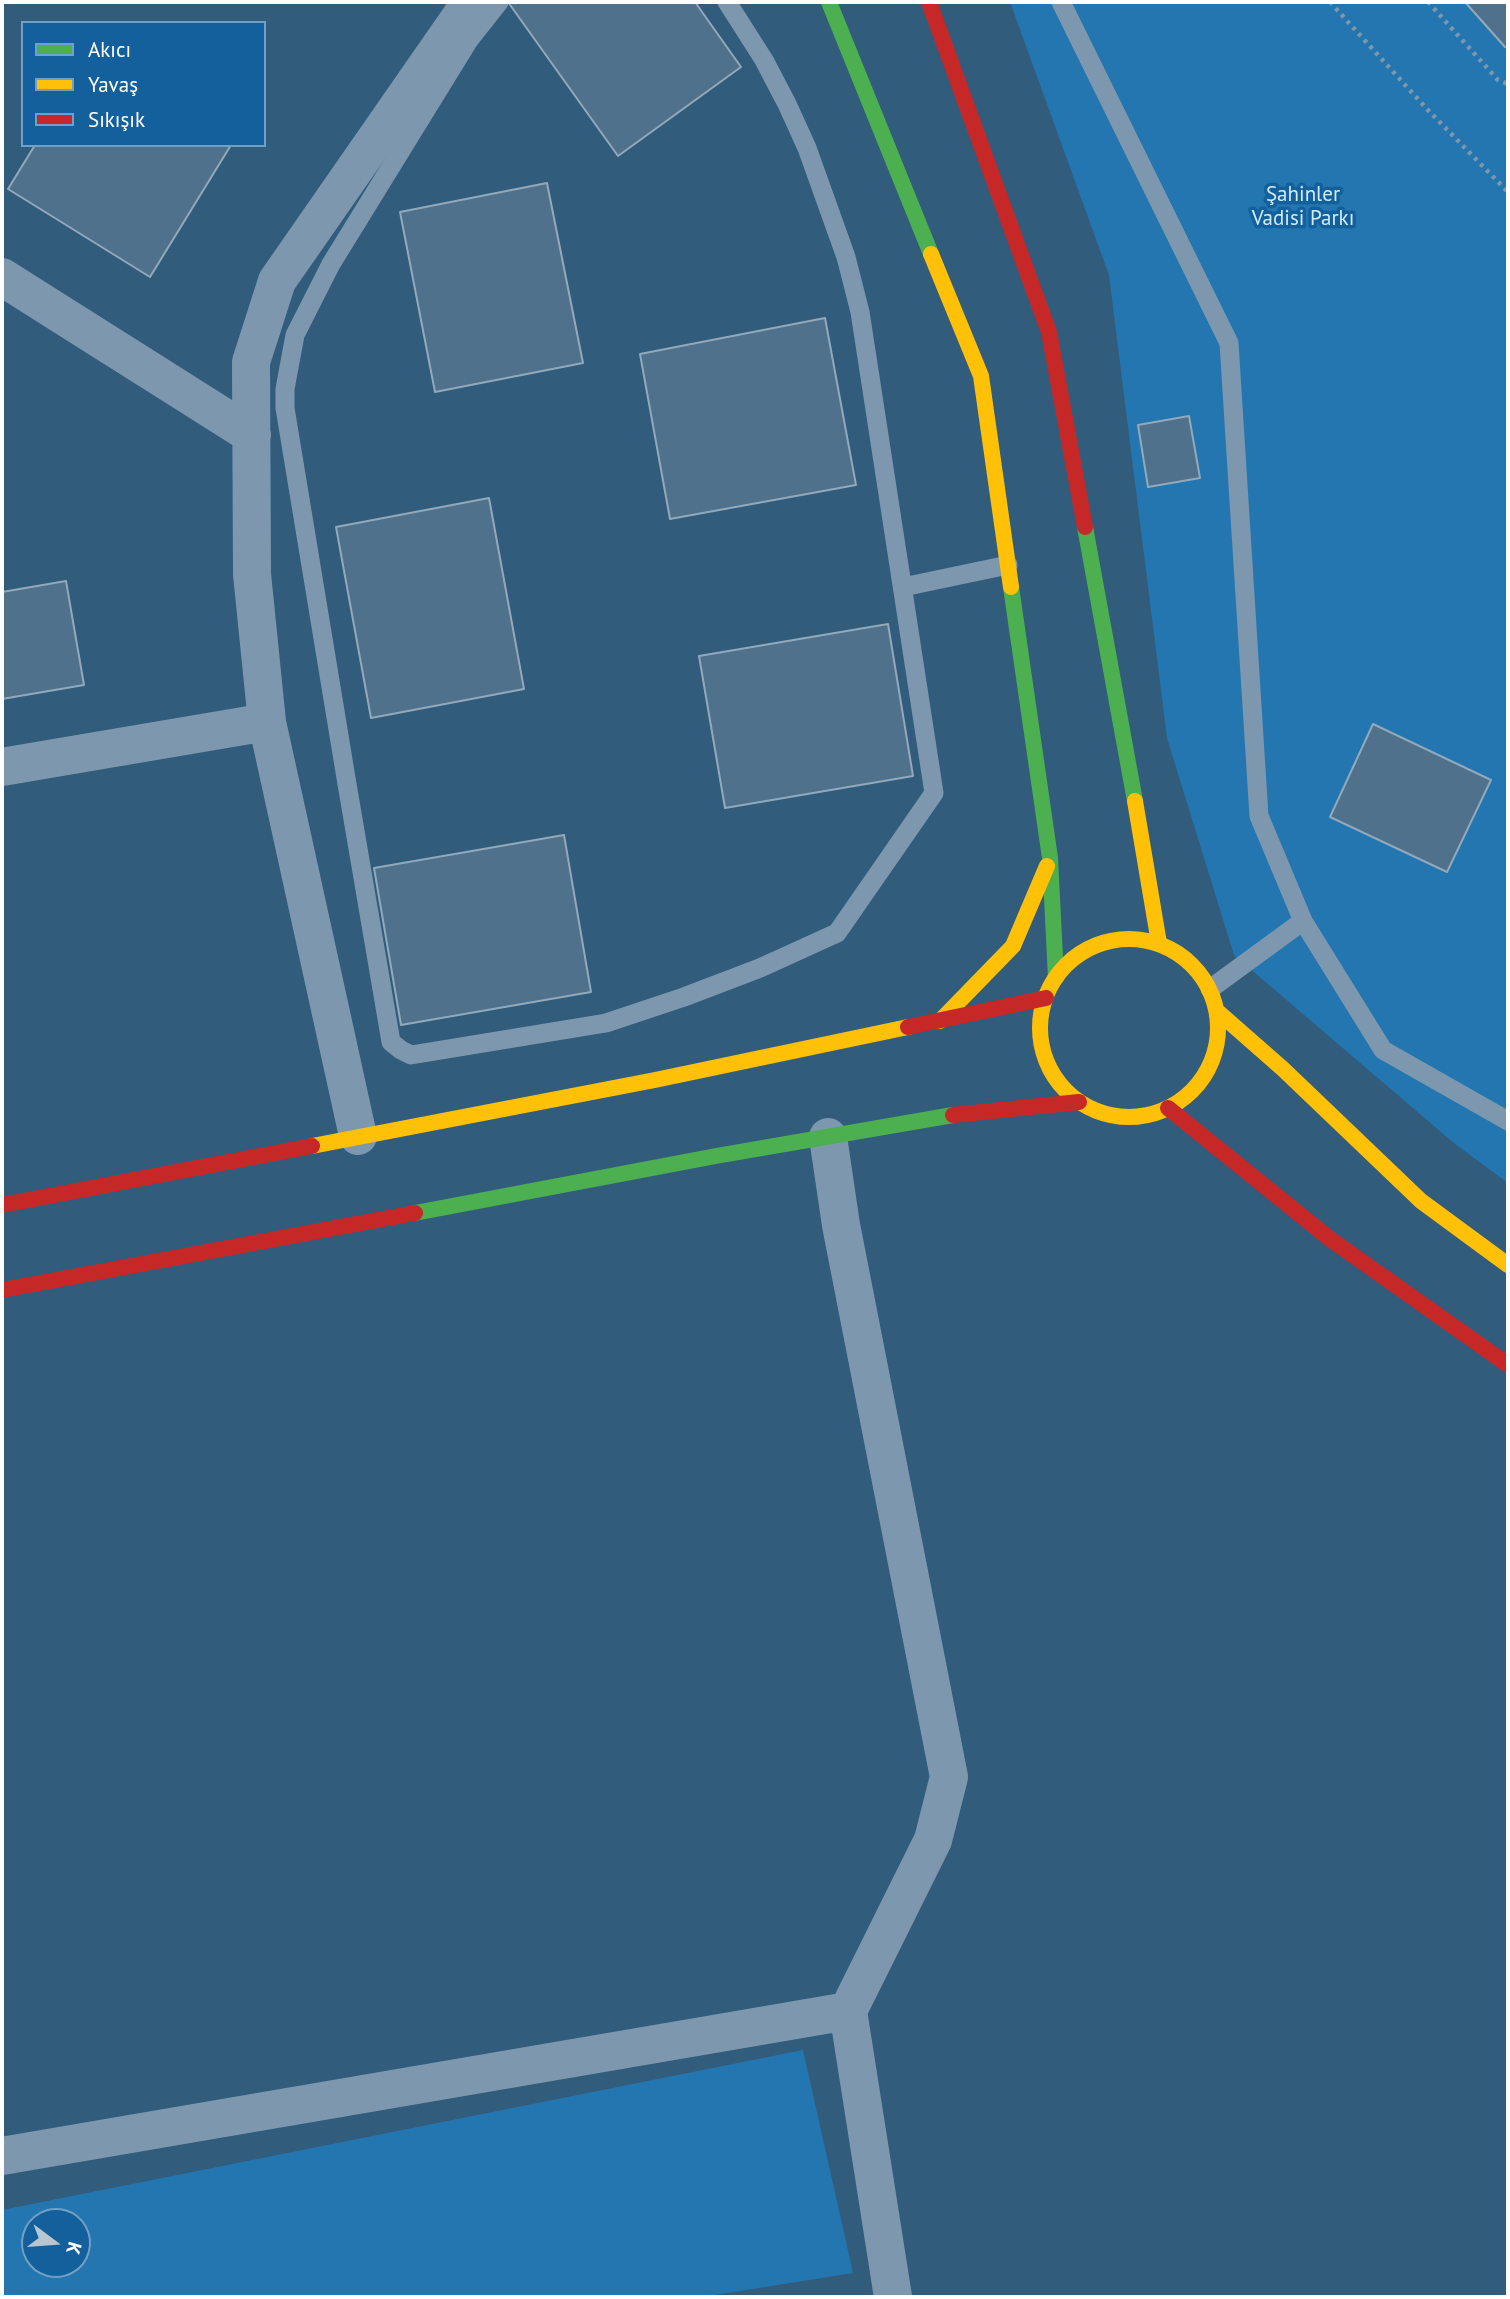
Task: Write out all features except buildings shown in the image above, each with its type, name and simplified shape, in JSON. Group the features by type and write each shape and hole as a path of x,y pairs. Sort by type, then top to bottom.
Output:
{"street":[{"path":"358,1136 267,722 252,574 251,362 277,281 471,2"},
{"path":"829,2 981,376 1050,858 1056,978"},
{"path":"929,2 1049,332 1159,943"},
{"path":"2,278 252,435"},
{"path":"2,767 267,722"},
{"path":"940,1021 1013,946 1050,858"},
{"path":"1136,939 1159,943 1180,954 1197,969 1210,989 1217,1011 1218,1034 1213,1057 1203,1078 1188,1095 1168,1108 1146,1115 1123,1117 1100,1112 1079,1102 1062,1086 1049,1067 1042,1045 1041,1021 1046,999 1056,978 1071,960 1091,947 1113,940 1136,939"},
{"path":"2,1205 654,1080 1046,999"},
{"path":"1217,1011 1283,1069 1421,1201 1508,1265"},
{"path":"2,1290 702,1158 962,1114 1079,1102"},
{"path":"1168,1108 1330,1239 1508,1365"},
{"path":"828,1138 841,1225 949,1777 933,1840 848,2011 893,2297"},
{"path":"2,2156 848,2011"}],"lane":[{"path":"499,2 468,40 331,264 295,335 287,370 285,408 391,1042 411,1055 606,1023 684,998 760,968 837,933 934,793 860,312 846,257 807,148 787,104 764,60 727,2"},
{"path":"1061,2 1229,343 1259,816 1303,921 1383,1050 1508,1121"},
{"path":"902,587 1008,565"},
{"path":"1210,989 1303,921"}],"path":[{"path":"1330,2 1426,108 1508,192"},
{"path":"1428,2 1498,80 1508,84"}],"green space":[{"name":"Şahinler Vadisi Parkı","path":"1010,2 1508,2 1508,1183 1455,1144 1234,955 1167,738 1109,275"},
{"path":"803,2050 853,2273 702,2297 2,2297 2,2210"}],"traffic: fast":[{"path":"829,2 931,254"},
{"path":"1085,527 1135,801"},
{"path":"1011,587 1050,858 1056,978"},
{"path":"415,1213 716,1156 953,1115"}],"traffic: slow":[{"path":"931,254 981,376 1011,587"},
{"path":"1135,801 1159,943"},
{"path":"940,1021 1013,946 1047,866"},
{"path":"1129,939 1163,946 1192,965 1211,994 1218,1028 1211,1062 1192,1091 1163,1110 1129,1117 1095,1110 1066,1091 1047,1062 1040,1028 1047,994 1066,965 1095,946 1129,939"},
{"path":"1217,1011 1283,1069 1421,1201 1508,1265"},
{"path":"312,1146 655,1080 908,1027"}],"traffic: jam":[{"path":"929,2 1049,332 1085,527"},
{"path":"908,1027 1046,998"},
{"path":"953,1115 1079,1102"},
{"path":"1168,1108 1330,1239 1508,1365"},
{"path":"2,1205 312,1146"},
{"path":"2,1290 415,1213"}]}
